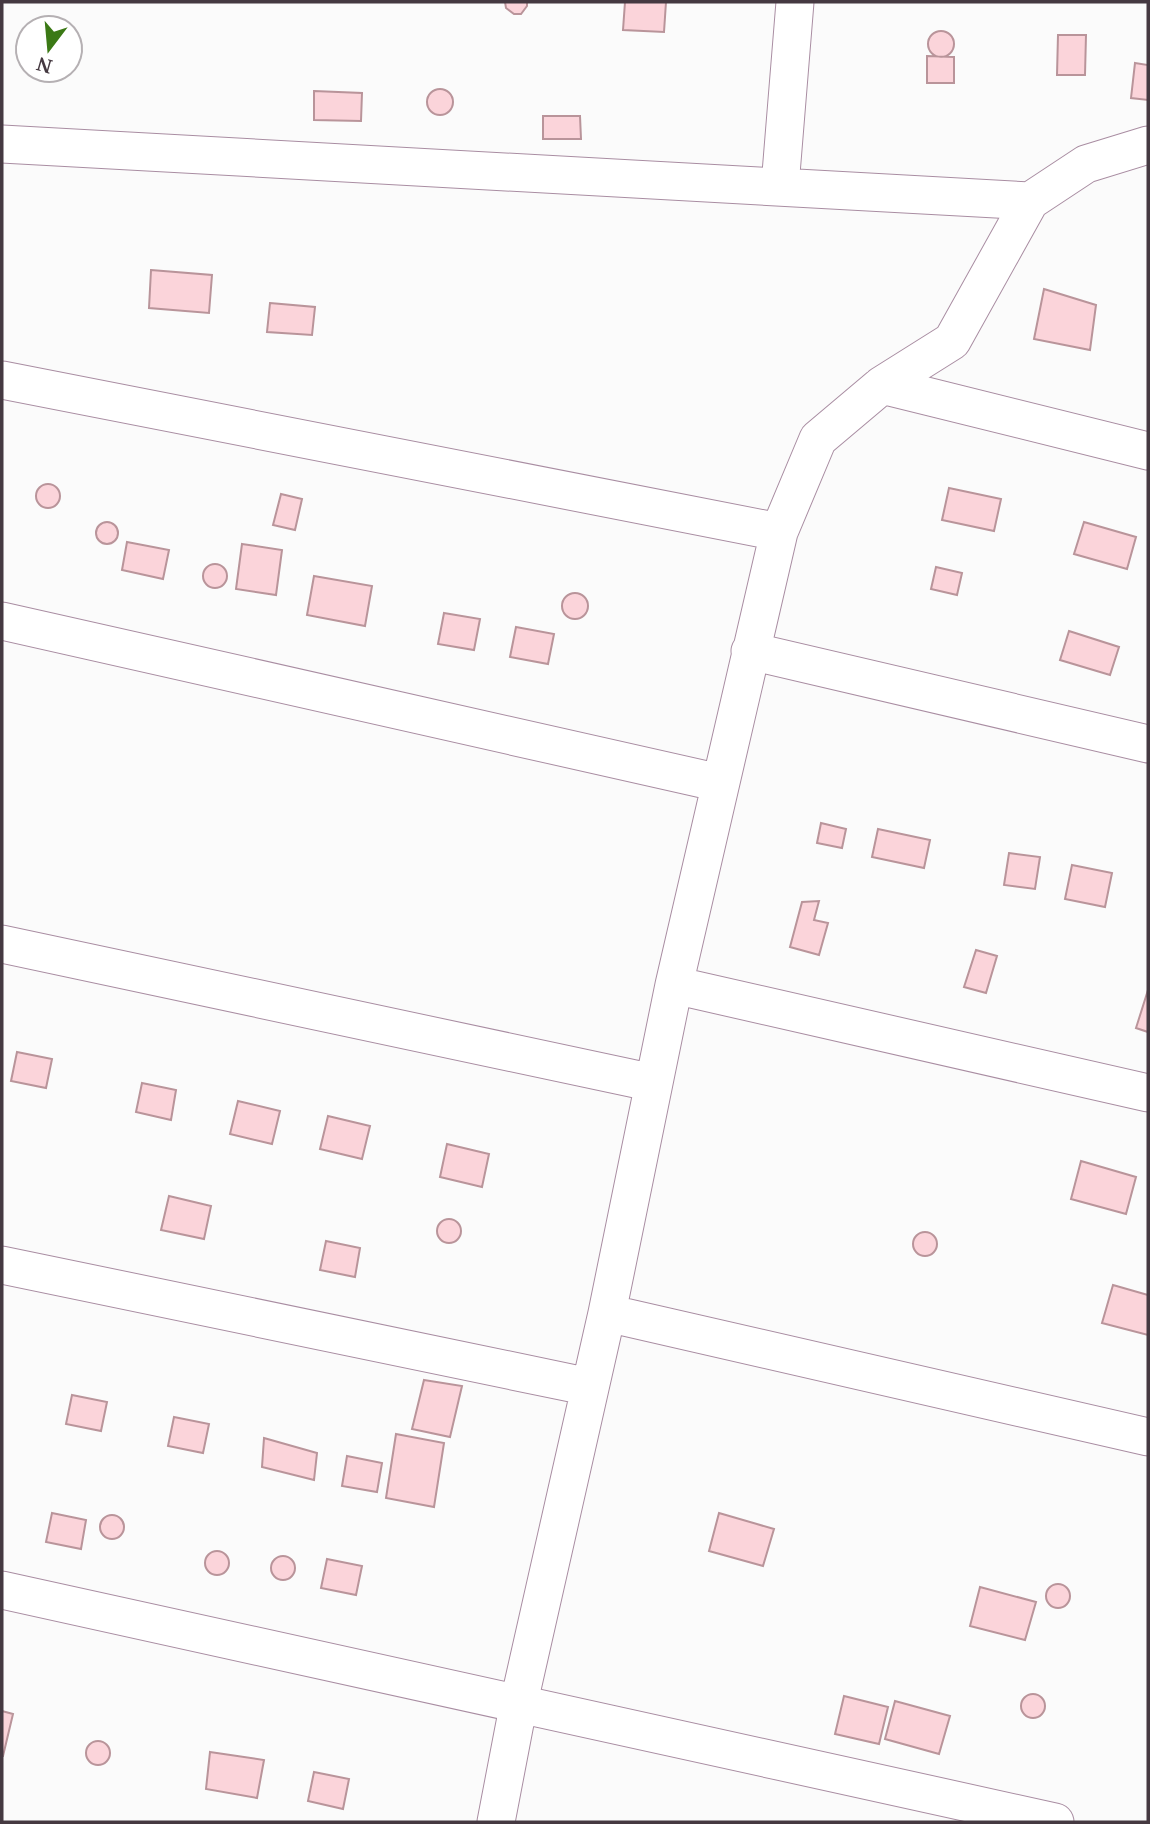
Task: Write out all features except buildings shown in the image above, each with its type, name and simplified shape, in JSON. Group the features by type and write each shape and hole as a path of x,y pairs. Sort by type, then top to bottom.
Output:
{"street":[{"path":"779,186 795,2"},
{"path":"2,144 1030,201"},
{"path":"496,1822 519,1702 607,1313 674,985 779,532 818,439 882,385 952,341 1030,201 1086,163 1148,145"},
{"path":"2,380 779,532"},
{"path":"882,385 1148,450"},
{"path":"2,621 720,783"},
{"path":"750,651 1148,744"},
{"path":"2,944 654,1083"},
{"path":"674,985 1148,1094"},
{"path":"2,1265 590,1387"},
{"path":"607,1313 1148,1437"},
{"path":"2,1590 1055,1822"}]}
